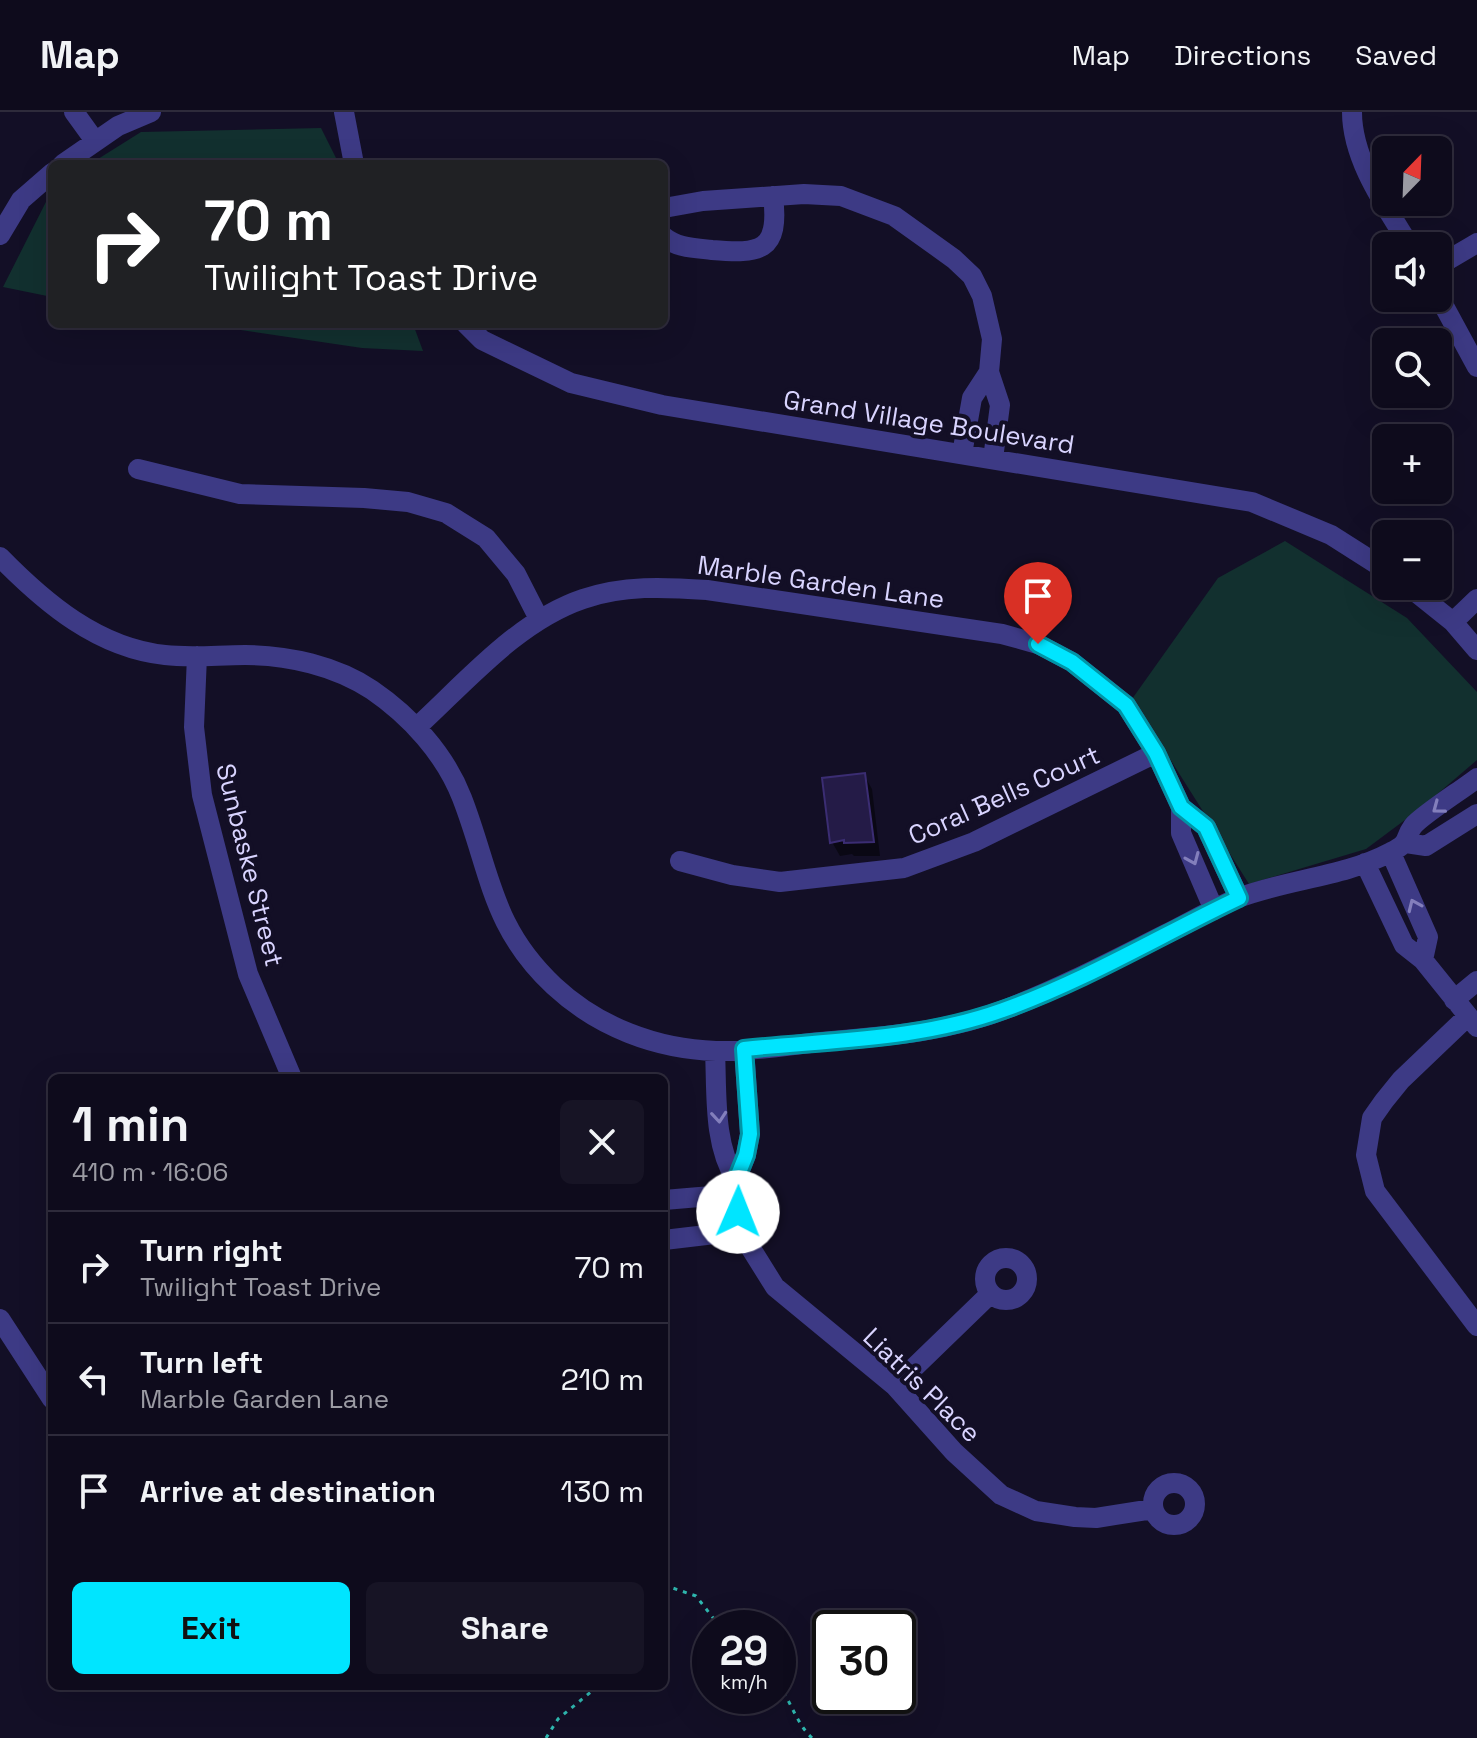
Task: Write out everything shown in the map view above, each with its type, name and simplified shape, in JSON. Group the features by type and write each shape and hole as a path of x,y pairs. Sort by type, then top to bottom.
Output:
{"street":[{"path":"74,112 95,141"},
{"path":"69,160 118,126 151,112"},
{"path":"344,112 353,160"},
{"path":"1352,112 1361,157 1401,232"},
{"path":"0,235 21,200 48,176"},
{"path":"668,239 686,247 741,252 759,250 770,239 776,219 773,196"},
{"path":"668,207 703,201 773,196 841,196 894,216 954,259 972,276 982,296 992,339 989,372 1000,405 993,459"},
{"path":"1452,258 1477,243"},
{"path":"1447,312 1477,367"},
{"name":"Grand Village Boulevard","path":"470,328 482,340 571,383 662,405 1252,502 1331,535 1372,561"},
{"path":"962,454 972,398 989,372"},
{"path":"138,469 240,494 408,502 446,513 486,538 516,574 539,619"},
{"path":"0,557 33,591 77,624 132,648 162,655 286,658 319,666 371,690 417,727 449,773 461,796 505,926 541,973 591,1016 650,1040 715,1051 900,1036 951,1025 1003,1010 1087,974 1239,898 1365,863 1398,848 1426,846 1477,814"},
{"name":"Marble Garden Lane","path":"417,727 539,619 583,599 621,590 660,586 707,590 1002,634 1038,644 1072,662 1126,705 1156,753 1181,807 1181,833 1214,910"},
{"path":"1453,622 1477,599"},
{"path":"1426,600 1453,622 1476,647"},
{"name":"Sunbaske Street","path":"197,656 194,727 202,795 248,974 290,1074"},
{"name":"Coral Bells Court","path":"680,861 732,875 780,882 855,876 904,868 974,842 1156,753"},
{"path":"1398,848 1413,826 1477,778"},
{"name":"Marble Garden Lane","path":"1181,807 1206,827 1239,898"},
{"path":"1398,848 1428,937 1423,960"},
{"path":"1365,863 1404,945 1423,960 1466,1015"},
{"path":"1477,981 1466,1015 1401,1080 1372,1118 1366,1155 1375,1191 1477,1326"},
{"name":"Liatris Place","path":"736,1187 750,1134 744,1049"},
{"name":"Liatris Place","path":"715,1051 721,1138 726,1163 736,1187 740,1231 775,1287 895,1386 982,1480 1016,1503 1036,1511 1096,1518 1153,1509"},
{"path":"668,1199 736,1187"},
{"path":"668,1240 740,1231"},
{"path":"895,1386 990,1294"},
{"path":"0,1319 48,1393"}],"path":[{"path":"668,1586 696,1596 707,1610"},
{"path":"546,1738 558,1719 592,1690"},
{"path":"795,1714 812,1738"}],"green space":[{"path":"321,128 337,160 96,160 141,132"},
{"path":"48,198 48,296 3,287"},
{"path":"227,328 414,328 423,351 362,348"},
{"path":"1285,541 1372,596 1372,600 1378,600 1407,618 1477,692 1477,760 1421,808 1366,849 1249,884 1132,699 1218,578"}],"building":[{"path":"865,773 874,842 844,843 844,840 830,843 822,778"}],"route":[{"path":"738,1212 736,1180 750,1134 744,1049 900,1036 1003,1010 1087,974 1239,898 1206,827 1181,807 1143,728 1126,705 1072,662 1038,644"}]}
